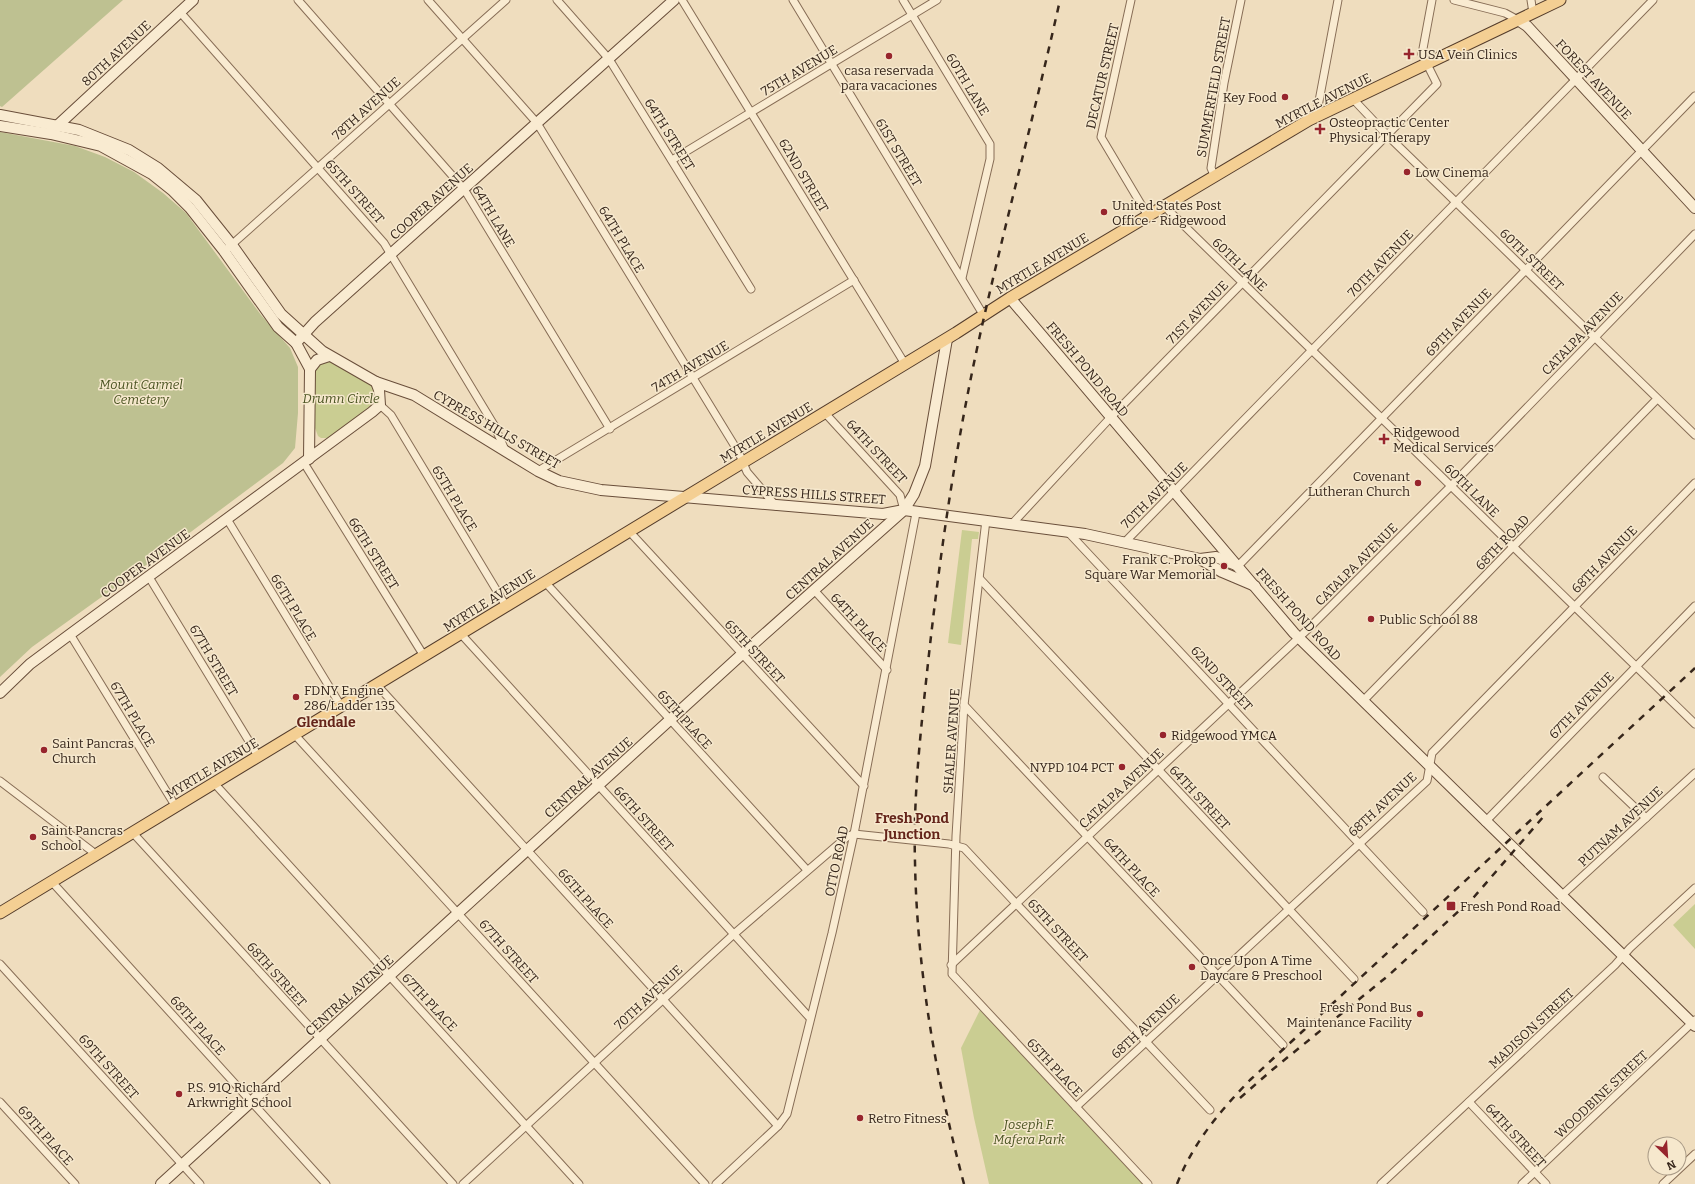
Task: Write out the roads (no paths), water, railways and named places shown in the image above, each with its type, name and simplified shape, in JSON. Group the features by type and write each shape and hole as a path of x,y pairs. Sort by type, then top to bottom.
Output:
{"main road":[{"name":"80TH AVENUE","path":"57,126 193,0"},
{"name":"COOPER AVENUE","path":"296,343 315,322 674,0"},
{"name":"MYRTLE AVENUE","path":"0,913 258,756 296,735 341,706 742,462 947,339 1010,298 1316,117 1560,0"},
{"name":"FOREST AVENUE","path":"1518,20 1527,26 1695,208"},
{"name":"CYPRESS HILLS STREET","path":"0,115 80,130 129,150 158,168 196,200 278,327 296,343"},
{"name":"CYPRESS HILLS STREET","path":"0,126 51,134 101,146 152,174 172,190 228,248 276,308 329,356 376,382 414,395 538,471 558,481 601,490 776,506 883,514 904,510 916,513 986,520 1068,532 1200,559 1222,572 1255,586"},
{"name":"FRESH POND ROAD","path":"1010,298 1299,638 1485,822 1694,1023"},
{"name":"CENTRAL AVENUE","path":"160,1184 741,655 904,510 914,494 925,466 947,339"},
{"path":"296,343 310,369 307,461"},
{"path":"310,369 317,360 329,356"},
{"path":"376,382 379,390 380,405"},
{"name":"COOPER AVENUE","path":"0,693 30,664 307,461 380,405"},
{"name":"CYPRESS HILLS STREET","path":"1200,559 1216,557 1238,566"}],"street":[{"name":"64TH LANE","path":"298,0 464,189 610,429"},
{"name":"64TH PLACE","path":"428,0 537,123 693,378 747,472 776,506"},
{"name":"78TH AVENUE","path":"228,248 506,0"},
{"name":"64TH STREET","path":"557,0 609,59 751,289"},
{"name":"62ND STREET","path":"682,0 905,364"},
{"name":"61ST STREET","path":"793,0 984,316"},
{"name":"60TH LANE","path":"904,0 990,144 990,158 962,278"},
{"name":"75TH AVENUE","path":"672,160 937,0"},
{"name":"DECATUR STREET","path":"1131,0 1100,137 1148,216"},
{"name":"SUMMERFIELD STREET","path":"1215,177 1211,168 1224,83 1241,0"},
{"path":"1316,117 1338,0"},
{"path":"1427,64 1422,54 1432,0"},
{"name":"FOREST AVENUE","path":"1454,0 1505,13 1518,20"},
{"path":"1531,0 1533,13"},
{"name":"70TH AVENUE","path":"1124,543 1653,0"},
{"name":"65TH STREET","path":"180,12 384,243 494,425 505,450"},
{"name":"71ST AVENUE","path":"1012,524 1112,417 1437,84 1427,64"},
{"name":"69TH AVENUE","path":"1238,566 1695,96"},
{"name":"60TH STREET","path":"1353,99 1386,135 1695,435"},
{"name":"60TH LANE","path":"1164,206 1695,724"},
{"name":"CATALPA AVENUE","path":"951,965 1016,902 1299,638 1450,486 1695,234"},
{"name":"74TH AVENUE","path":"538,471 610,429 854,280"},
{"name":"68TH ROAD","path":"1363,701 1657,398"},
{"name":"65TH PLACE","path":"380,405 391,415 506,606"},
{"name":"64TH STREET","path":"825,413 900,494 904,510"},
{"name":"66TH STREET","path":"307,461 424,656"},
{"name":"68TH AVENUE","path":"1076,1107 1359,842 1427,781 1432,753 1695,483"},
{"name":"OTTO ROAD","path":"716,1184 778,1126 787,1114 832,933 854,834 887,670 916,513"},
{"name":"66TH PLACE","path":"227,519 341,706"},
{"name":"SHALER AVENUE","path":"951,965 955,845 964,705 986,520"},
{"name":"65TH STREET","path":"629,531 741,655 864,786"},
{"name":"62ND STREET","path":"1068,532 1423,912"},
{"name":"67TH STREET","path":"149,577 258,756"},
{"name":"64TH STREET","path":"980,579 1354,979"},
{"name":"65TH PLACE","path":"545,582 807,870"},
{"name":"64TH PLACE","path":"814,590 887,670"},
{"name":"67TH AVENUE","path":"1485,822 1695,606"},
{"name":"67TH PLACE","path":"70,634 176,807"},
{"name":"66TH STREET","path":"461,634 810,1018"},
{"name":"66TH PLACE","path":"377,685 778,1126"},
{"name":"64TH PLACE","path":"964,705 1283,1045"},
{"name":"67TH STREET","path":"296,735 705,1184"},
{"name":"PUTNAM AVENUE","path":"1561,896 1695,773"},
{"path":"1603,777 1646,818"},
{"path":"0,781 97,855"},
{"name":"67TH PLACE","path":"214,783 579,1184"},
{"name":"68TH STREET","path":"133,833 452,1184"},
{"name":"65TH STREET","path":"854,834 955,845 964,848 1210,1110"},
{"name":"70TH AVENUE","path":"463,1184 734,934 807,870 848,836 854,834"},
{"name":"68TH PLACE","path":"52,882 326,1184"},
{"name":"MADISON STREET","path":"1381,1184 1695,888"},
{"name":"69TH STREET","path":"0,964 200,1184"},
{"name":"65TH PLACE","path":"951,965 952,974 1148,1184"},
{"name":"WOODBINE STREET","path":"1522,1184 1694,1023"},
{"name":"69TH PLACE","path":"0,1102 75,1184"},
{"name":"64TH STREET","path":"1469,1102 1546,1184"},
{"path":"1663,1184 1695,1154"}],"railway":[{"path":"964,1184 945,1105 924,984 915,862 915,812 918,762 938,581 963,416 980,335 1060,0"},
{"path":"1177,1184 1191,1155 1208,1128 1250,1080 1695,668"},
{"path":"1240,1098 1272,1070 1389,975 1474,897 1544,816"}],"place":[{"name":"USA Vein Clinics","path":"1409,54"},
{"name":"casa reservada para vacaciones","path":"889,56"},
{"name":"Key Food","path":"1285,97"},
{"name":"Osteopractic Center Physical Therapy","path":"1320,129"},
{"name":"Low Cinema","path":"1407,172"},
{"name":"United States Post Office - Ridgewood","path":"1104,212"},
{"name":"Ridgewood Medical Services","path":"1384,439"},
{"name":"Covenant Lutheran Church","path":"1418,483"},
{"name":"Frank C. Prokop Square War Memorial","path":"1224,566"},
{"name":"Public School 88","path":"1371,619"},
{"name":"FDNY Engine 286/Ladder 135","path":"296,697"},
{"name":"Ridgewood YMCA","path":"1163,735"},
{"name":"Saint Pancras Church","path":"44,750"},
{"name":"NYPD 104 PCT","path":"1122,767"},
{"name":"Saint Pancras School","path":"33,837"},
{"name":"Fresh Pond Road","path":"1451,906"},
{"name":"Once Upon A Time Daycare & Preschool","path":"1192,967"},
{"name":"Fresh Pond Bus Maintenance Facility","path":"1420,1014"},
{"name":"P.S. 91Q Richard Arkwright School","path":"179,1094"},
{"name":"Retro Fitness","path":"860,1118"}],"district":[{"name":"Glendale","path":"326,722"},
{"name":"Fresh Pond Junction","path":"912,826"}],"park label":[{"name":"Mount Carmel Cemetery","path":"141,392"},
{"name":"Drumn Circle","path":"341,398"},
{"name":"Joseph F. Mafera Park","path":"1029,1132"}]}
